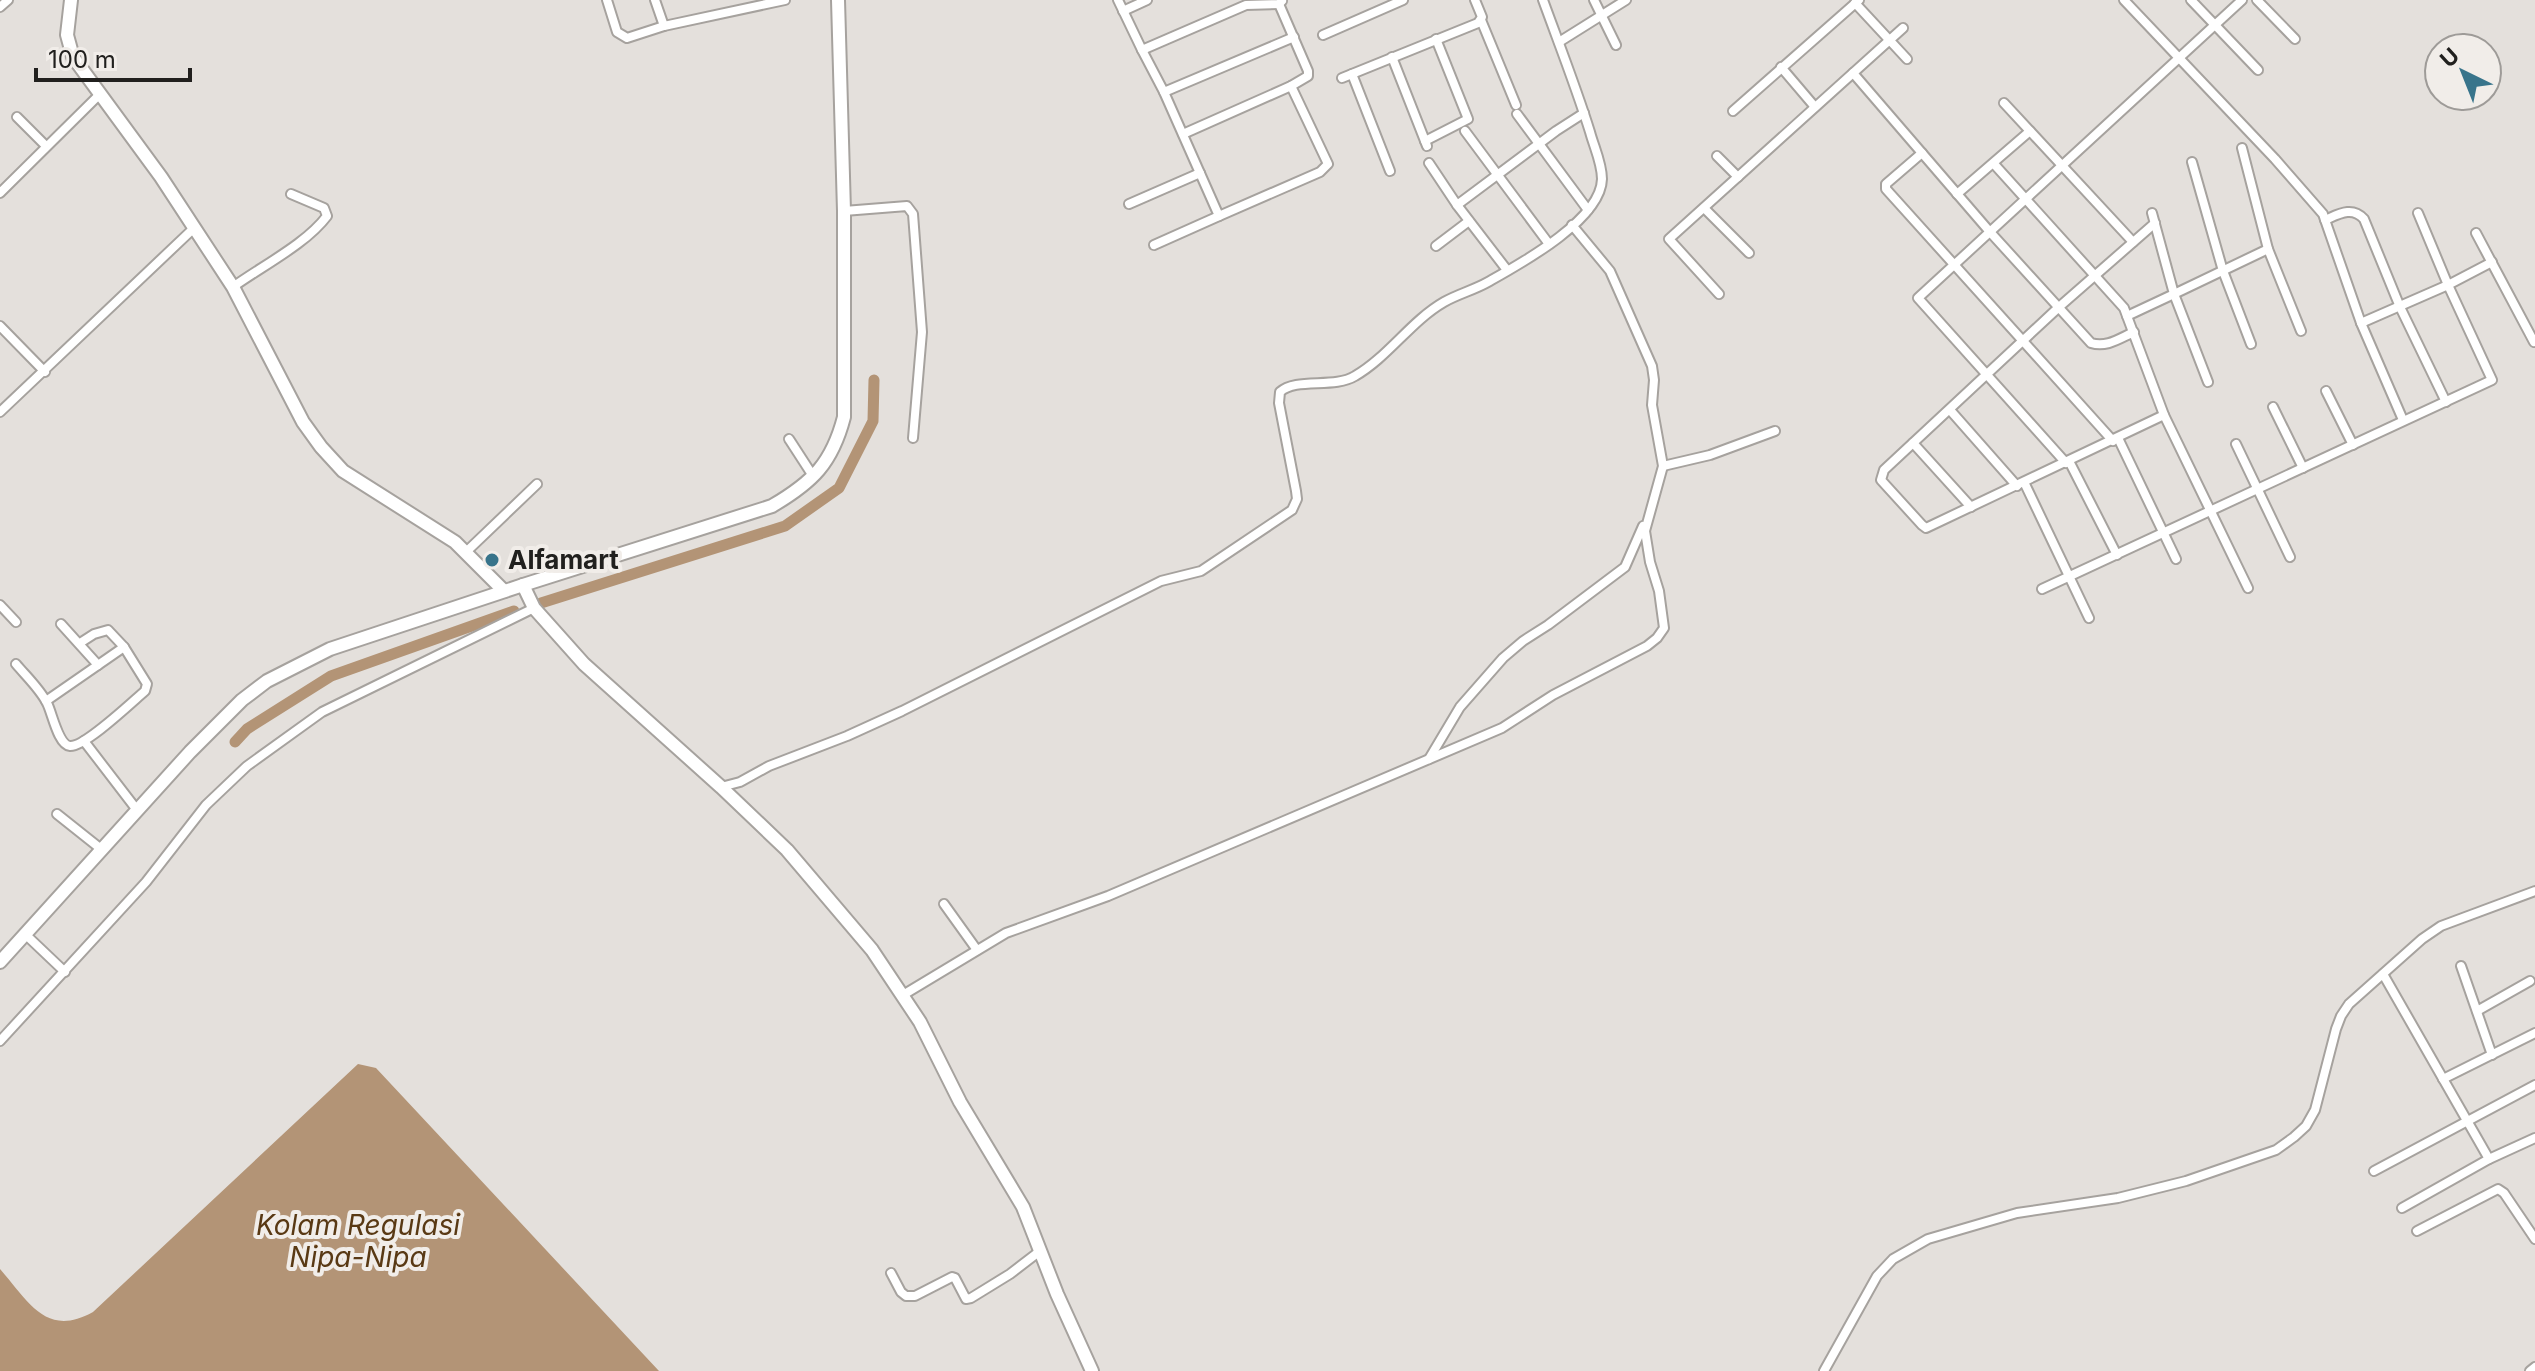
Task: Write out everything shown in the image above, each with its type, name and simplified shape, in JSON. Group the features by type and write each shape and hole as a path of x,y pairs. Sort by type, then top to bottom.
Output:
{"street":[{"path":"0,7 8,0"},
{"path":"71,0 68,45 73,57 101,93 233,287 303,422 333,461 353,478 417,516 466,552 504,591"},
{"path":"607,0 617,32 627,38 664,26 785,0"},
{"path":"655,0 664,26"},
{"path":"0,962 216,724 267,681 330,649 772,506 794,493 825,464 837,442 844,417 844,211 838,0"},
{"path":"1118,0 1164,92 1219,216"},
{"path":"1123,11 1147,0"},
{"path":"1323,35 1403,0"},
{"path":"1475,0 1517,110 1538,144 1588,210"},
{"path":"721,787 740,782 769,766 902,711 1161,581 1201,571 1285,516 1295,505 1296,491 1279,403 1280,392 1290,386 1340,383 1359,374 1443,303 1486,283 1549,244 1588,210 1598,195 1602,180 1600,163 1543,0"},
{"path":"1594,0 1616,45"},
{"path":"1559,42 1626,0"},
{"path":"2124,0 2323,214 2361,323 2403,420"},
{"path":"2191,0 2258,70"},
{"path":"2117,555 2068,462 1918,298 2242,0"},
{"path":"2257,0 2295,39"},
{"path":"1142,50 1244,2 1280,2 1308,71 1304,79 1183,134"},
{"path":"1733,111 1857,2 1907,59"},
{"path":"1342,78 1481,20"},
{"path":"1719,294 1669,239 1903,28"},
{"path":"1164,92 1294,37"},
{"path":"1392,57 1426,144 1468,119 1436,39"},
{"path":"1781,67 1815,107"},
{"path":"1853,73 2091,343 2100,346 2134,332"},
{"path":"1352,74 1390,171"},
{"path":"1154,245 1320,172 1328,164 1291,86"},
{"path":"0,193 101,93"},
{"path":"2004,103 2133,242"},
{"path":"1457,205 1584,113"},
{"path":"17,117 46,146"},
{"path":"1465,131 1549,244"},
{"path":"1957,194 2030,131"},
{"path":"2242,148 2268,249 2301,331"},
{"path":"1922,153 1886,187 1953,265 2115,440 2176,559"},
{"path":"1717,156 1738,177"},
{"path":"2192,162 2223,271 2251,344"},
{"path":"1429,163 1507,270"},
{"path":"1994,164 2124,308 2164,415 2248,588"},
{"path":"1129,204 1200,173"},
{"path":"233,287 302,239 327,216 324,208 291,194"},
{"path":"844,211 907,206 913,214 922,332 913,438"},
{"path":"1704,208 1749,253"},
{"path":"2325,220 2350,211 2361,215 2400,307 2446,402"},
{"path":"2152,213 2174,294 2208,382"},
{"path":"2042,589 2492,380 2418,213"},
{"path":"1436,246 1469,221"},
{"path":"2155,223 2059,307 1884,470 1881,480 1926,528 2164,415"},
{"path":"1429,759 1460,707 1503,658 1625,567 1646,521 1663,466 1652,405 1654,380 1648,356 1610,271 1572,225"},
{"path":"0,398 4,409 194,228"},
{"path":"2476,233 2534,342"},
{"path":"2127,316 2268,249"},
{"path":"2361,323 2492,262"},
{"path":"0,326 45,372"},
{"path":"2326,391 2353,445"},
{"path":"2273,407 2303,468"},
{"path":"1950,410 2021,484 2089,618"},
{"path":"1663,466 1710,455 1775,431"},
{"path":"789,439 813,476"},
{"path":"1913,443 1971,507"},
{"path":"2236,444 2290,557"},
{"path":"466,552 537,484"},
{"path":"903,995 1006,933 1108,896 1502,728 1553,695 1629,656 1657,638 1664,628 1646,541 1646,521"},
{"path":"523,585 534,608 584,664 787,850 872,950 920,1022 960,1102 1023,1207 1092,1371"},
{"path":"0,605 16,622"},
{"path":"0,1041 146,882 206,805 247,766 322,712 534,608"},
{"path":"61,624 98,665"},
{"path":"16,664 46,701 65,745 71,746 84,741 147,687 144,676 108,630 80,643"},
{"path":"46,701 124,647"},
{"path":"84,741 137,810"},
{"path":"57,814 101,849"},
{"path":"1824,1371 1877,1276 1893,1259 1920,1243 2017,1213 2118,1198 2186,1181 2276,1150 2306,1126 2315,1110 2341,1016 2349,1004 2441,926 2535,891"},
{"path":"944,904 977,950"},
{"path":"25,934 65,972"},
{"path":"2461,966 2492,1055"},
{"path":"2383,974 2489,1159"},
{"path":"2477,1011 2530,981"},
{"path":"2443,1079 2535,1033"},
{"path":"2374,1171 2535,1085"},
{"path":"2402,1208 2489,1159 2535,1138"},
{"path":"2417,1231 2498,1189 2504,1193 2535,1239"},
{"path":"891,1273 906,1296 915,1296 952,1277 966,1299 1010,1274 1040,1251"},
{"path":"2530,1371 2535,1367"}],"water":[{"name":"Kolam Regulasi Nipa-Nipa","path":"358,1064 376,1068 659,1371 0,1371 0,1269 30,1304 51,1319 77,1319 93,1312"}],"waterway":[{"path":"541,603 785,526 839,488 873,421 874,380"},
{"path":"235,742 247,729 331,676 514,611"}],"place":[{"name":"Alfamart","path":"492,560"}]}
